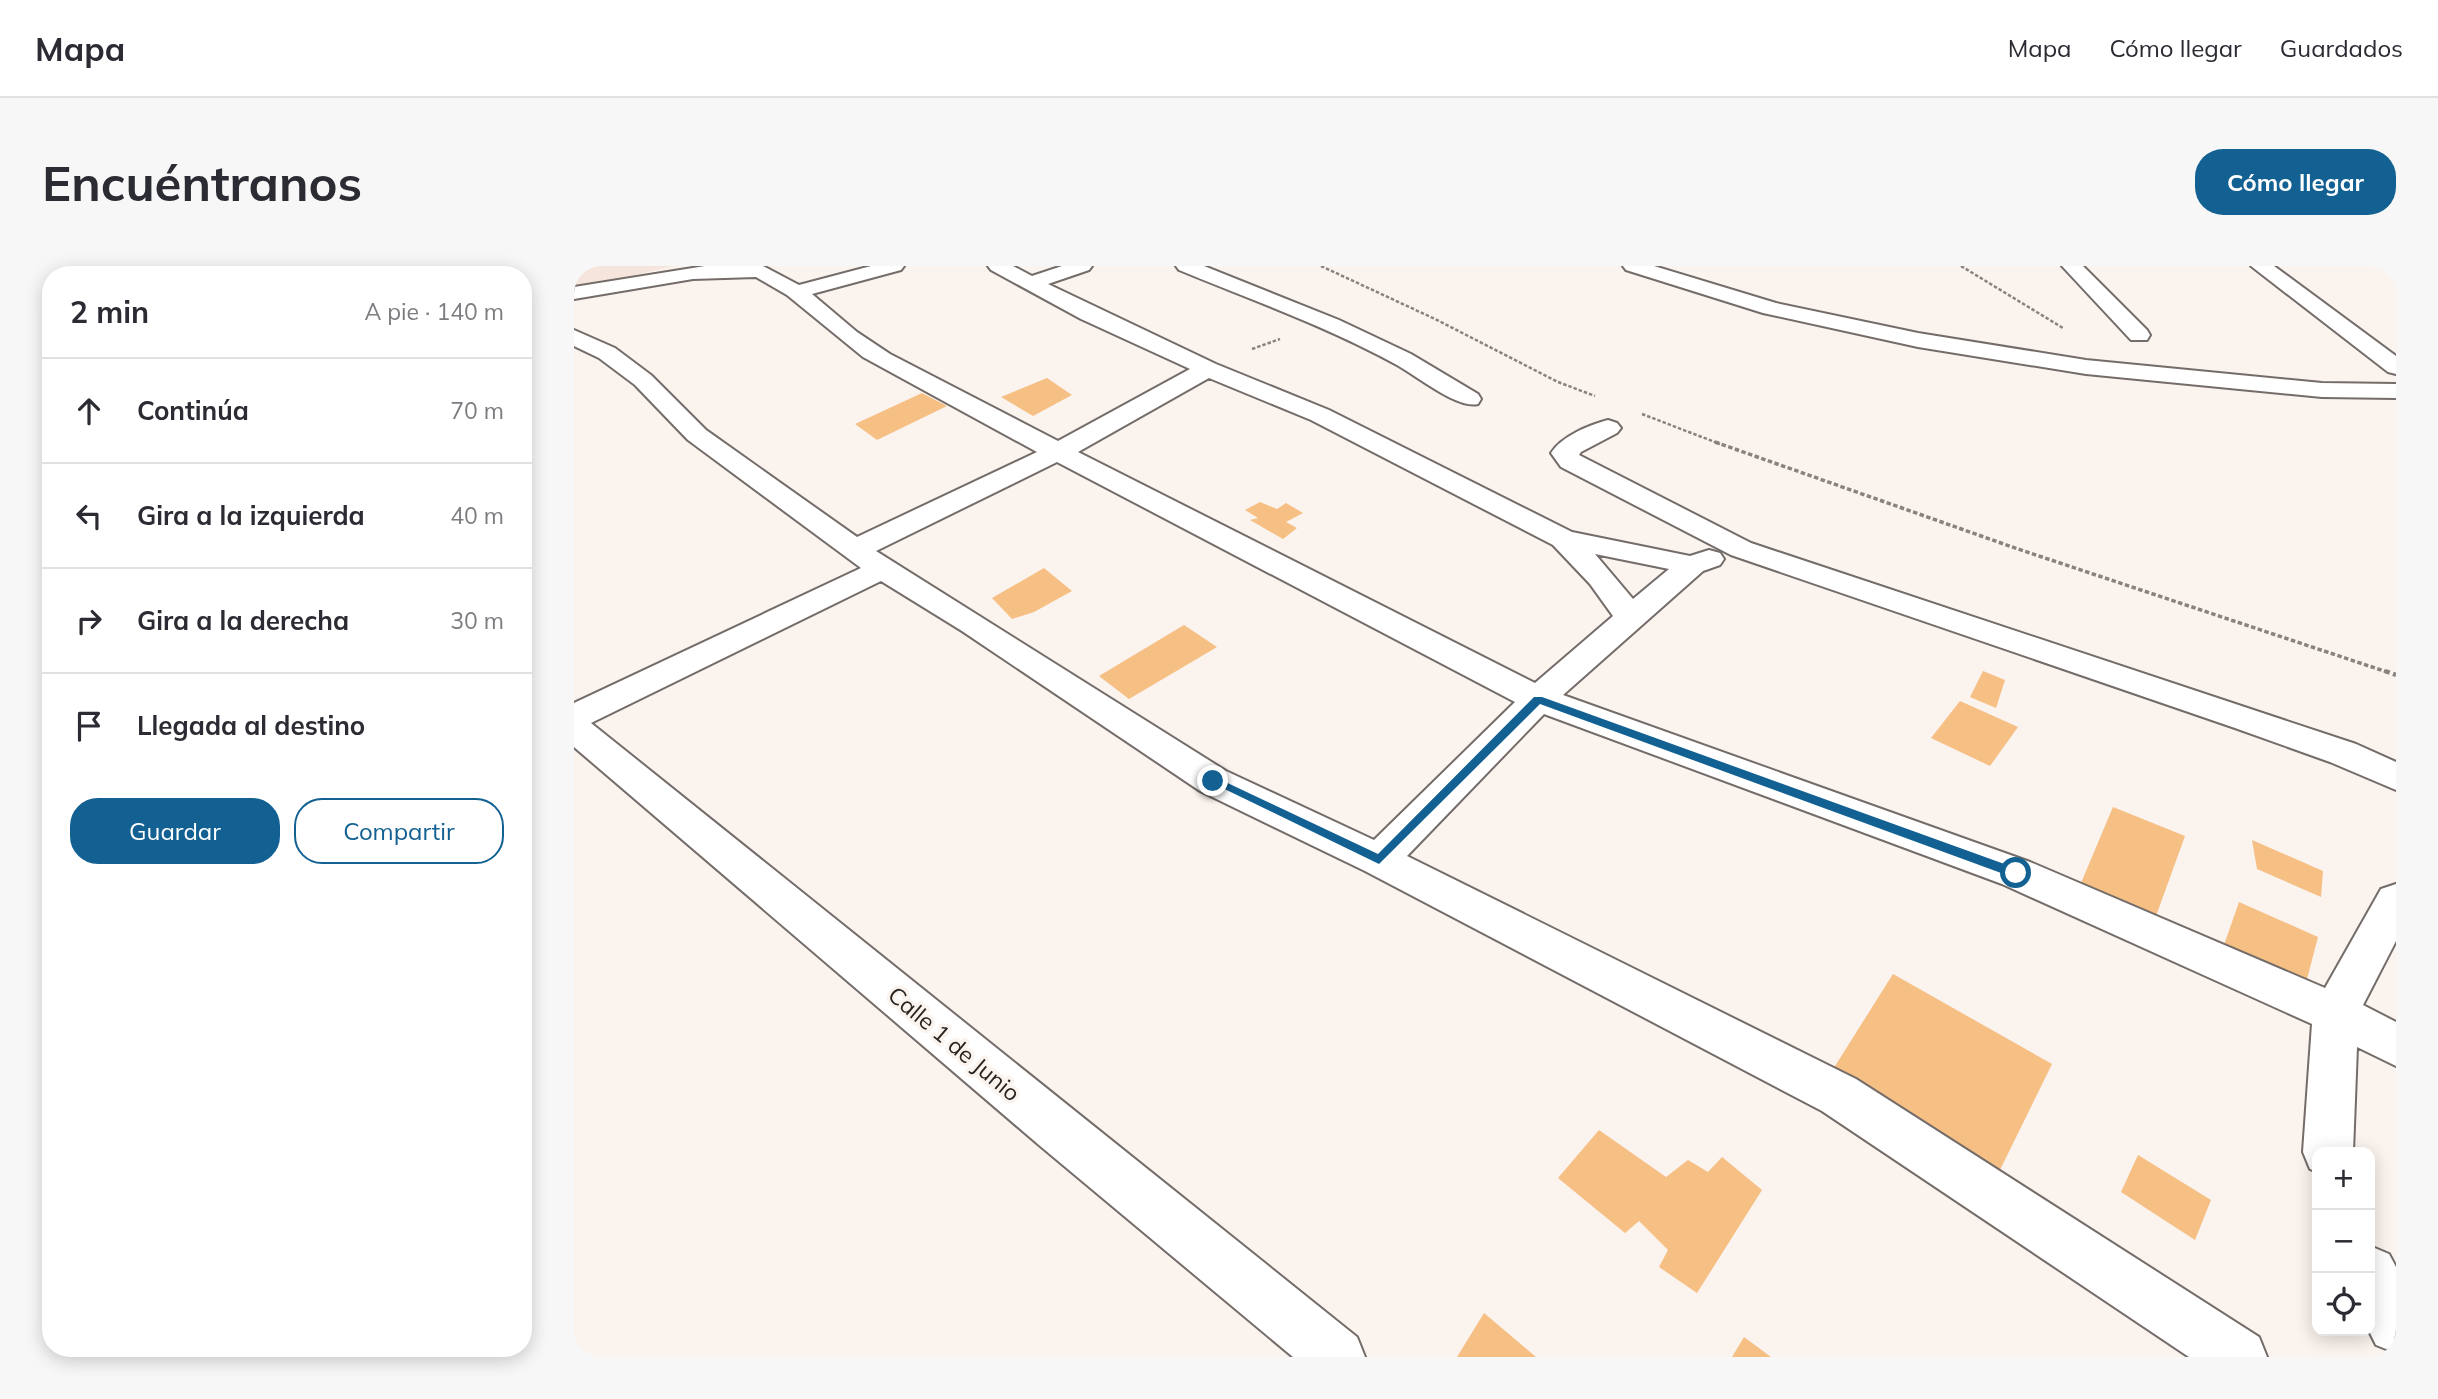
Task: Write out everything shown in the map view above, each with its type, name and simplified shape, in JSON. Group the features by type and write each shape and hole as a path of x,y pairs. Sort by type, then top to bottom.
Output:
{"street":[{"path":"795,292 894,266"},
{"path":"998,266 1033,282 1089,314 1208,369 1320,415 1563,539 1692,565"},
{"path":"1033,282 1082,266"},
{"path":"1186,266 1429,371 1469,399"},
{"path":"1633,266 1771,308 1917,340 2086,367 2322,390 2396,391"},
{"path":"1682,266 1793,298 1925,328 2099,353 2315,375 2396,377"},
{"path":"2261,266 2396,367"},
{"path":"2071,267 2139,335"},
{"path":"574,293 695,270 735,268 759,271 795,292 850,338 941,392 1538,699 2016,873 2335,1013 2396,1045"},
{"path":"574,337 607,353 643,380 697,435 869,559 1213,781 1379,860 1839,1094 2239,1357"},
{"path":"574,717 869,559 1208,369"},
{"path":"1608,428 1572,446 1564,453 1570,461 1741,549 2249,719 2343,753 2396,777"},
{"path":"1563,539 1601,578 1631,618"},
{"path":"1379,860 1538,699 1692,565 1741,549"},
{"name":"Calle 1 de Junio","path":"574,728 1337,1357"},
{"path":"2328,1147 2335,1013 2396,901"},
{"path":"2375,1283 2396,1325"}],"path":[{"path":"1321,266 1435,319 1558,382 1597,397"},
{"path":"1961,266 2032,307 2099,353"},
{"path":"1208,369 1323,323"},
{"path":"1636,412 1765,461 2019,550 2396,675"}],"shaded area":[{"path":"574,266 674,266 574,289"}],"building":[{"path":"1047,378 1072,395 1033,416 1001,397"},
{"path":"922,393 947,406 877,440 855,424"},
{"path":"1260,502 1277,509 1286,503 1303,513 1286,522 1297,528 1283,539 1250,520 1258,518 1245,510"},
{"path":"1044,568 1072,591 1034,612 1012,619 992,598"},
{"path":"1184,625 1217,647 1129,699 1099,676"},
{"path":"1983,671 2005,680 1996,708 1970,697"},
{"path":"1960,701 2018,727 1990,766 1931,738"},
{"path":"2113,807 2185,836 2156,916 2081,883"},
{"path":"2252,840 2323,871 2321,897 2257,869"},
{"path":"2239,902 2318,937 2306,983 2224,945"},
{"path":"1893,974 2052,1064 1996,1178 1830,1074"},
{"path":"1599,1130 1666,1177 1688,1160 1708,1172 1722,1157 1762,1190 1697,1293 1659,1267 1668,1250 1639,1221 1625,1233 1558,1178"},
{"path":"2138,1155 2211,1200 2195,1240 2121,1192"},
{"path":"1484,1313 1536,1357 1457,1357"},
{"path":"1744,1337 1771,1357 1732,1357"}],"route":[{"path":"1213,781 1379,860 1538,699 2016,873"}]}
